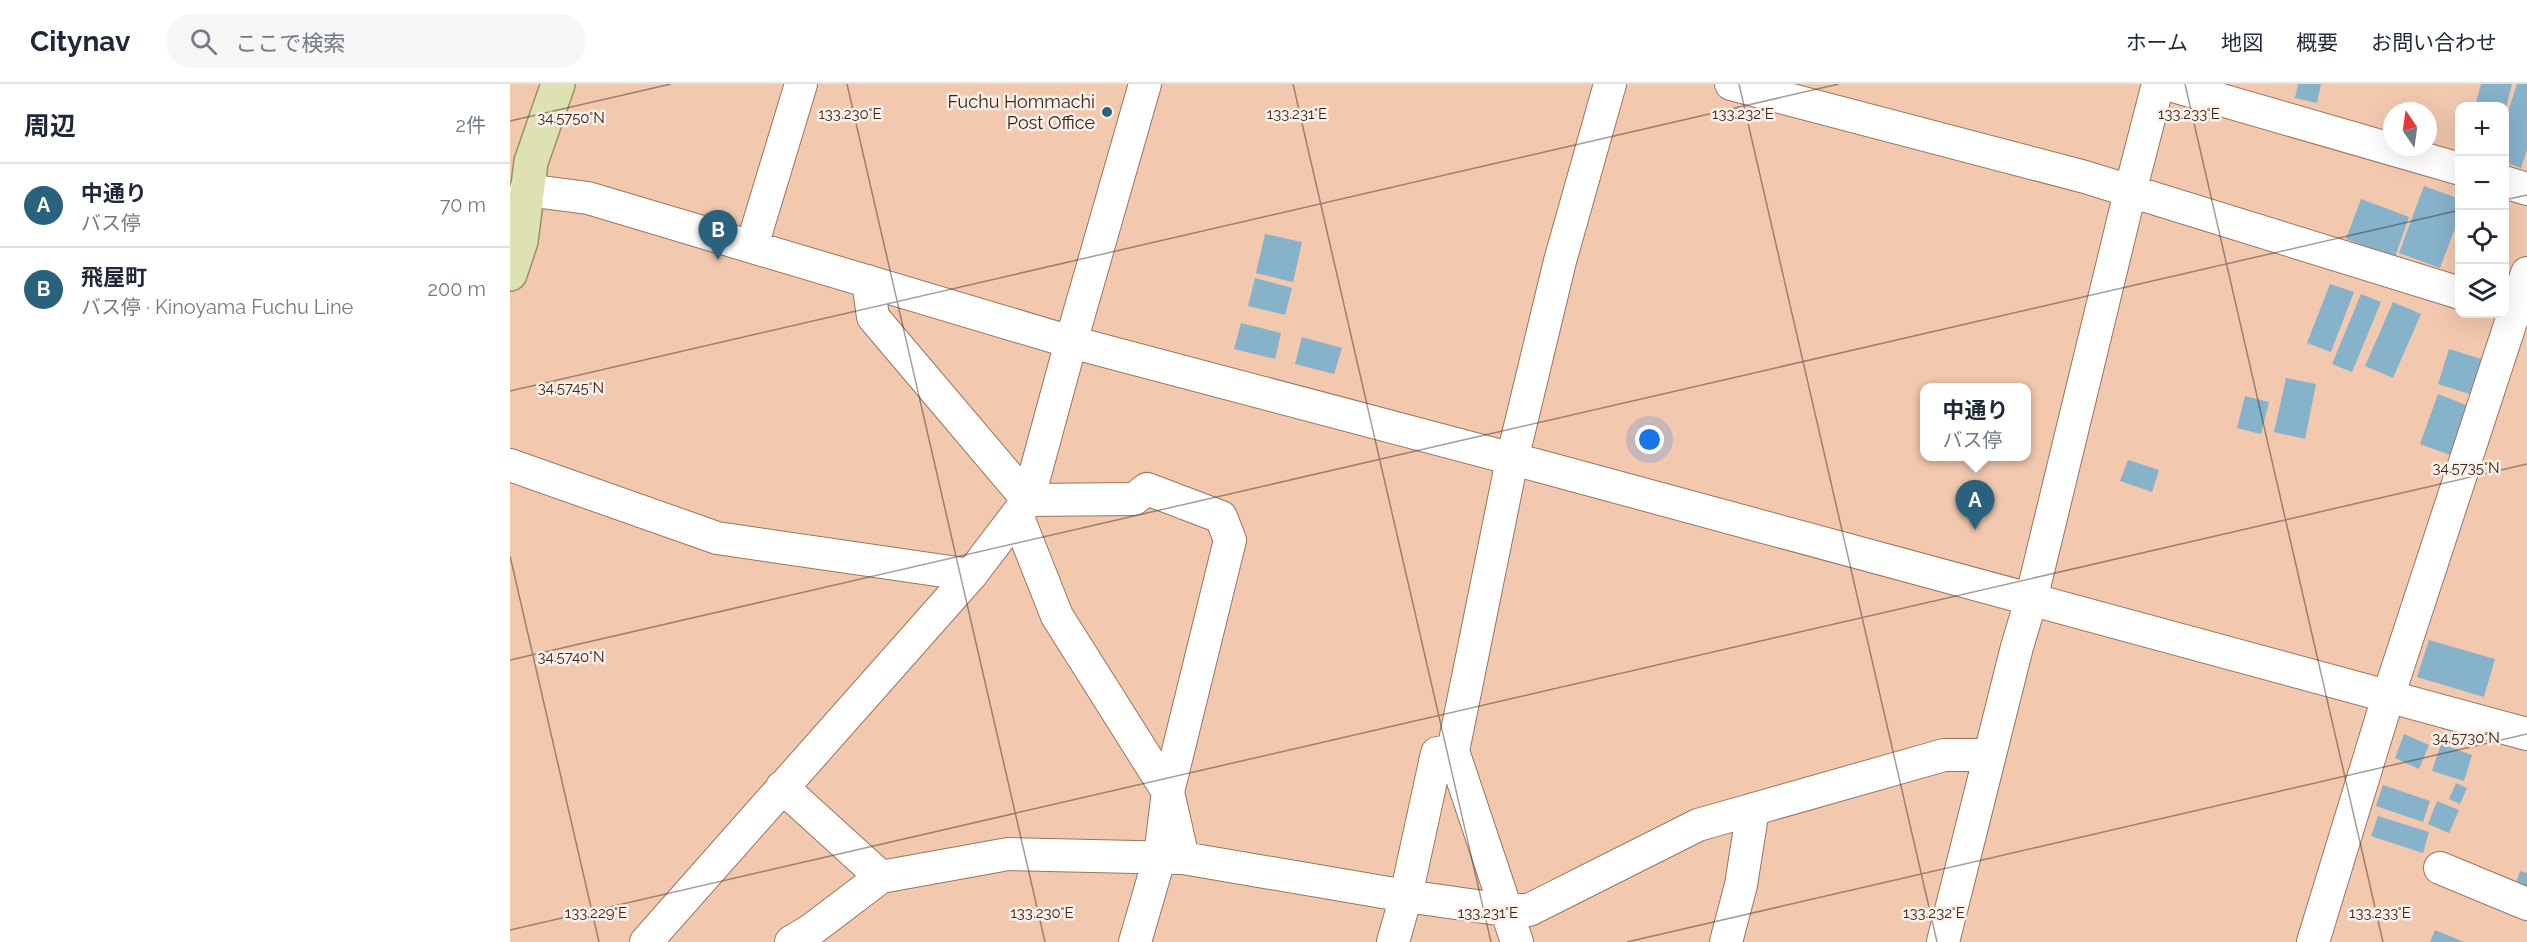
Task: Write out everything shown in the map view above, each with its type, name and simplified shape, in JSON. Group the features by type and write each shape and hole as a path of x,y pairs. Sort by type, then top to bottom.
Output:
{"main road":[{"path":"510,274 531,162 558,84"}],"street":[{"path":"752,246 801,84"},
{"path":"646,942 971,575 1023,508 1145,84"},
{"path":"1517,942 1454,751 1512,460 1560,261 1610,84"},
{"path":"1731,84 2085,177 2455,291"},
{"path":"1943,942 2031,600 2158,84"},
{"path":"2166,84 2455,168"},
{"path":"2509,183 2527,189"},
{"path":"526,190 588,198 1071,342 2527,734"},
{"path":"2313,942 2388,697 2527,273"},
{"path":"868,281 873,317 1023,508 1057,616 1168,792"},
{"path":"510,465 717,538 971,575"},
{"path":"1023,508 1134,499 1147,489 1221,517 1230,540 1168,792 1172,857 1135,942"},
{"path":"1393,942 1406,896 1437,753 1454,751"},
{"path":"791,942 811,930 881,877 1008,854 1172,857 1406,896 1505,910 1530,910 1698,825 1944,755 1990,755"},
{"path":"782,787 881,877"},
{"path":"1726,942 1740,885 1753,809"},
{"path":"2440,868 2527,904"}],"building":[{"path":"2298,84 2321,84 2317,103 2295,98"},
{"path":"2481,84 2512,84 2508,102 2476,102"},
{"path":"2517,84 2527,84 2527,150 2521,168 2509,164 2509,109"},
{"path":"2424,186 2455,197 2455,228 2440,268 2399,253"},
{"path":"2361,199 2409,217 2395,257 2346,239"},
{"path":"1265,234 1302,242 1293,282 1256,273"},
{"path":"1255,278 1292,288 1285,315 1248,306"},
{"path":"2330,284 2354,292 2331,352 2307,343"},
{"path":"2361,294 2381,302 2352,372 2332,364"},
{"path":"2393,302 2421,314 2393,378 2365,366"},
{"path":"1241,323 1281,333 1275,359 1234,349"},
{"path":"1302,337 1342,348 1334,374 1295,364"},
{"path":"2449,349 2488,361 2476,396 2438,384"},
{"path":"2286,378 2316,384 2305,439 2274,432"},
{"path":"2438,394 2471,407 2453,456 2420,444"},
{"path":"2245,396 2269,402 2261,434 2237,428"},
{"path":"2128,460 2159,470 2152,492 2120,481"},
{"path":"2429,640 2495,659 2484,697 2417,677"},
{"path":"2404,734 2429,745 2419,769 2395,758"},
{"path":"2441,744 2472,755 2464,781 2432,771"},
{"path":"2456,783 2467,788 2460,804 2449,799"},
{"path":"2383,785 2430,801 2423,822 2376,806"},
{"path":"2437,801 2459,810 2449,833 2428,824"},
{"path":"2378,816 2429,832 2423,853 2371,836"},
{"path":"2520,871 2527,873 2527,894 2514,891"},
{"path":"2435,930 2464,942 2430,942"}],"place":[{"name":"Fuchu Hommachi Post Office","path":"1107,112"},
{"name":"飛屋町","path":"718,260"},
{"name":"中通り","path":"1975,530"}]}
